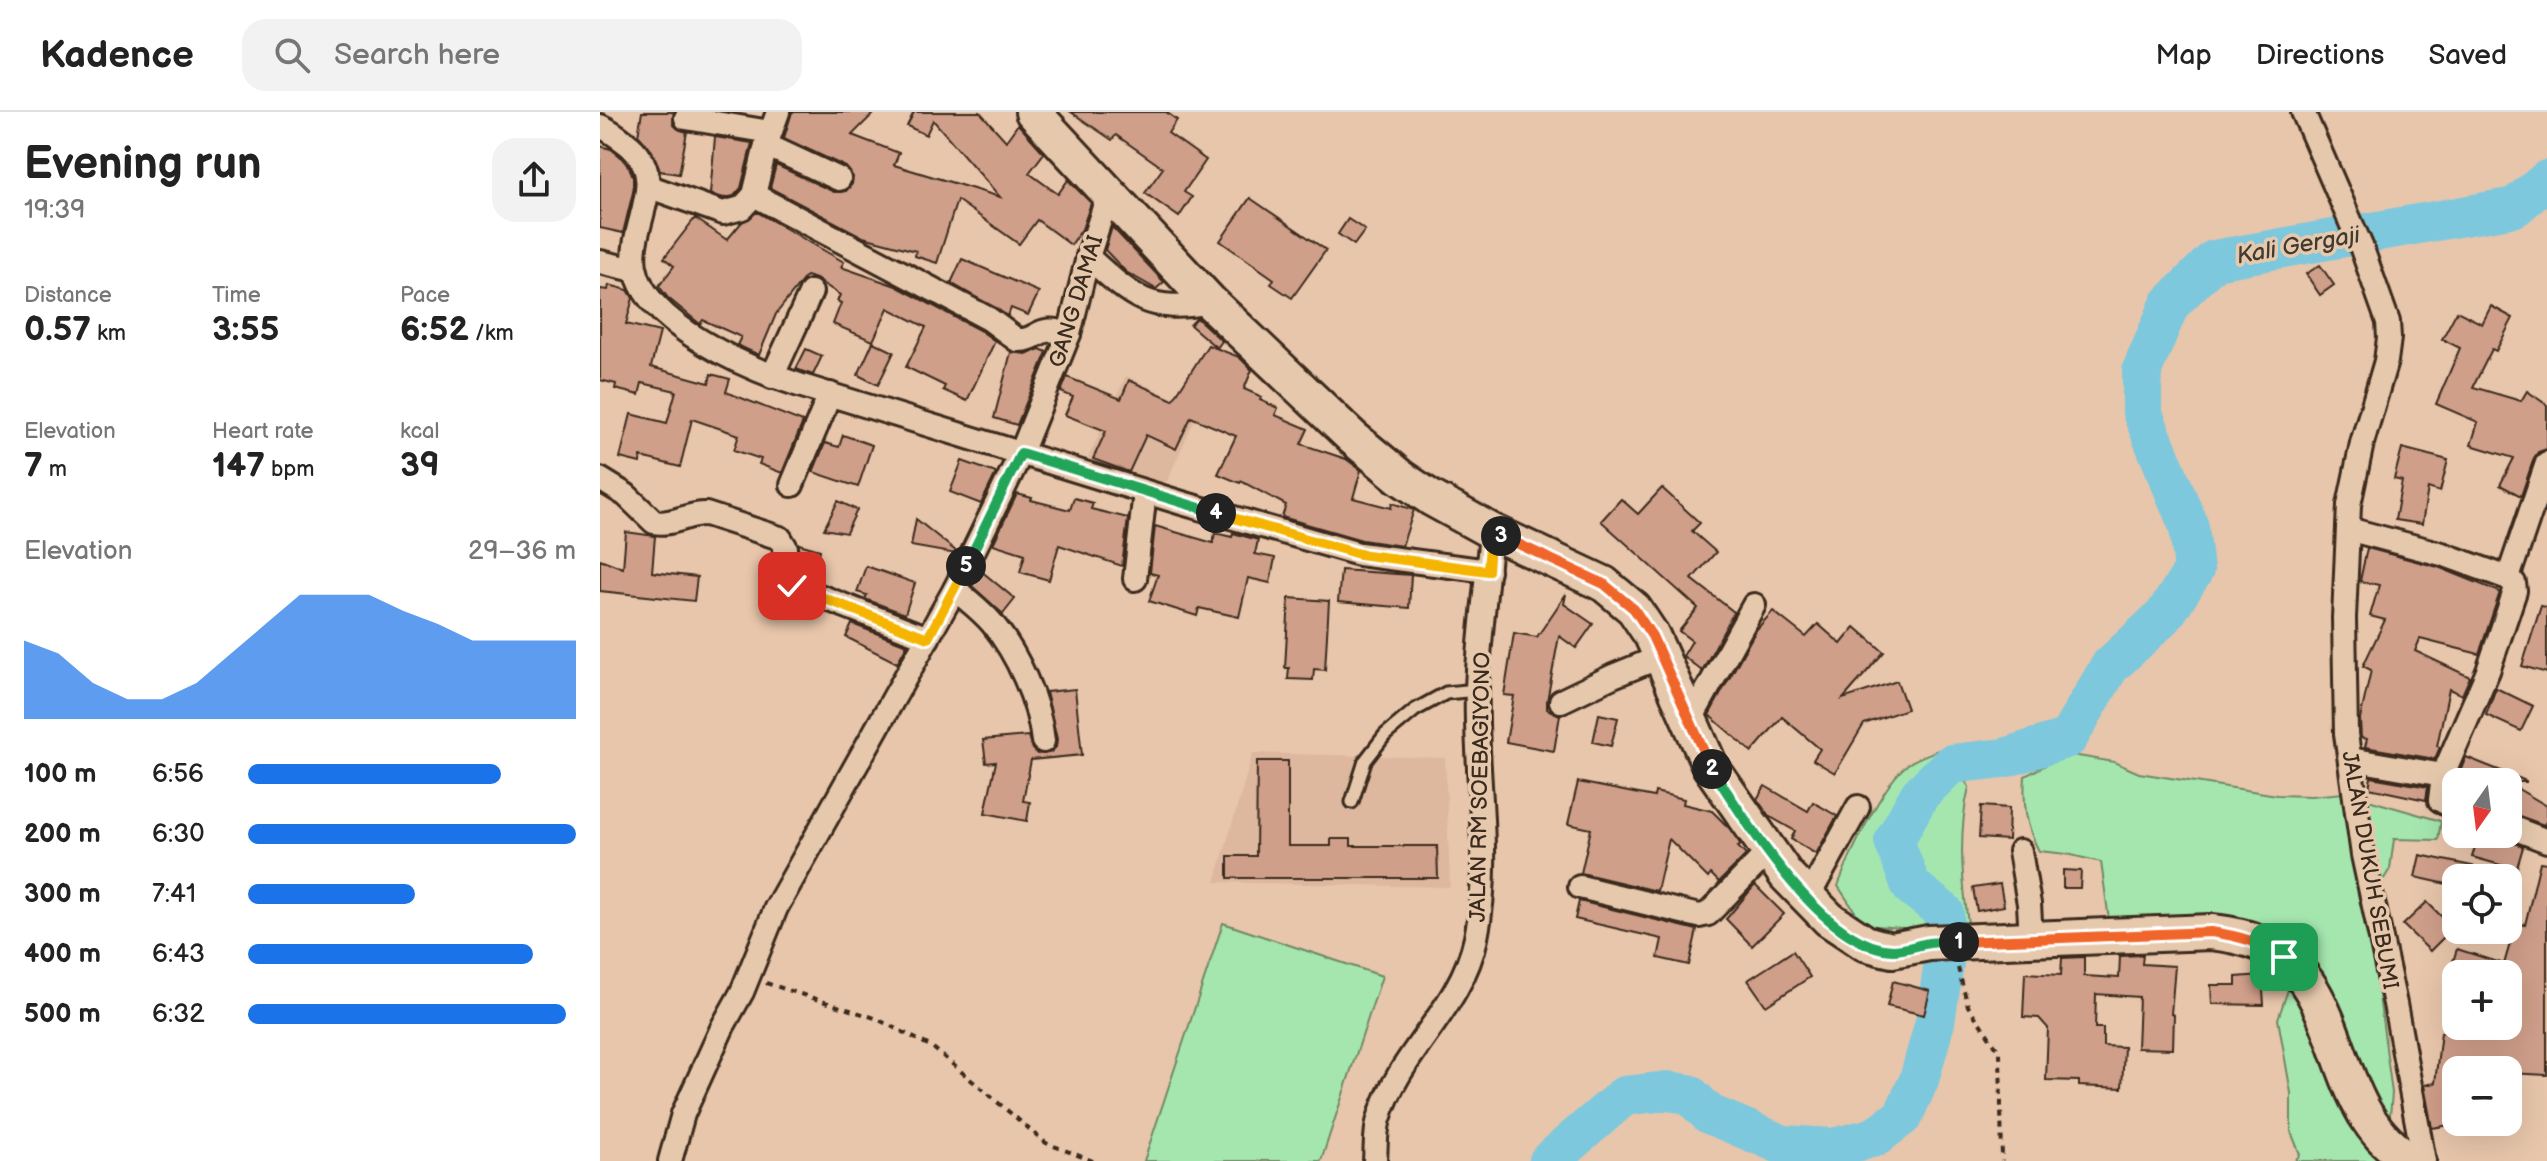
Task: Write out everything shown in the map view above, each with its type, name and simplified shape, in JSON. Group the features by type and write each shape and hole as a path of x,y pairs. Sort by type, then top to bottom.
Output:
{"main road":[{"path":"1033,112 1210,302 1353,438 1400,477 1491,531 1604,584 1649,634 1710,766 1768,852 1807,899 1829,919 1865,943 1892,950 1947,942 2211,932 2240,936 2265,946 2284,957 2312,991 2325,1015 2350,1087 2366,1118 2385,1141 2413,1161"}],"street":[{"name":"JALAN DUKUH SEBUMI","path":"2303,112 2361,246 2388,322 2389,338 2380,387 2353,478 2344,618 2346,734 2363,855 2424,1161"},
{"path":"686,118 771,130 839,179"},
{"path":"600,126 614,132 636,151 647,171 650,187 638,230 635,270 647,292 677,324 700,341 772,377 1145,492 1359,554 1488,571"},
{"path":"650,187 723,213 742,208 754,195 771,130"},
{"name":"GANG DAMAI","path":"670,1161 683,1114 749,977 776,908 955,589 1021,453 1069,334 1088,257 1109,192"},
{"path":"754,195 989,319 1017,340 1028,339 1049,329 1069,334"},
{"path":"1088,257 1114,281 1147,301 1175,308 1210,302"},
{"path":"600,262 635,270"},
{"path":"772,377 811,292"},
{"path":"792,485 830,394"},
{"path":"2508,578 2547,463"},
{"path":"600,479 626,495 654,522 668,523 698,513 706,514 780,538 786,548 780,572 786,583 928,638"},
{"path":"1135,579 1145,492"},
{"path":"2348,529 2442,554 2514,583 2515,591 2488,671 2446,768"},
{"name":"JALAN RM SOEBAGIYONO","path":"1375,1161 1379,1121 1386,1100 1395,1081 1459,986 1476,939 1482,887 1477,690 1491,531"},
{"path":"955,589 990,620 1006,643 1038,706 1043,741"},
{"path":"1689,723 1754,605"},
{"path":"1561,701 1613,676 1649,634"},
{"path":"2350,759 2442,775"},
{"path":"1807,899 1858,807"},
{"path":"2522,831 2547,841"},
{"path":"2020,851 2031,939"},
{"path":"1580,887 1699,916 1708,914 1768,852"}],"lane":[{"path":"1352,802 1365,761 1385,735 1415,710 1446,693 1477,690"}],"path":[{"path":"1947,942 1968,1006 2000,1052 2002,1161"},
{"path":"749,977 875,1018 932,1047 1046,1143 1093,1161"}],"shaded area":[{"path":"1126,376 1199,410 1162,492 1088,458"},
{"path":"1253,753 1445,758 1450,887 1215,882"}],"green space":[{"path":"1943,748 1969,787 1963,821 1962,855 1968,923 1915,929 1864,925 1838,886 1850,857 1878,803 1898,773 1908,764"},
{"path":"2066,754 2114,762 2139,773 2277,795 2344,793 2441,821 2438,840 2394,839 2390,869 2367,906 2392,1093 2386,1161 2295,1161 2300,1154 2291,1132 2291,1093 2278,1019 2300,954 2266,926 2218,914 2109,920 2101,862 2039,851 2026,815 2025,776"},
{"path":"1223,923 1382,976 1321,1161 1144,1161"}],"building":[{"path":"642,112 674,112 673,124 687,132 679,174 660,171 652,151 638,135"},
{"path":"792,112 875,112 852,135 899,153 894,165 1000,197 933,120 926,135 907,126 914,112 980,112 1006,141 1018,124 1044,153 1029,173 1058,194 1068,180 1091,203 1082,229 1071,245 1037,220 1019,244 957,200 937,263 915,256 916,251 863,237 770,188 776,165 834,192 846,191 852,184 853,177 846,167 784,138"},
{"path":"1071,112 1166,112 1177,120 1168,133 1206,160 1184,192 1192,197 1179,217 1145,193 1163,168 1116,135 1112,140"},
{"path":"715,137 752,143 741,188 734,196 724,198 710,194"},
{"path":"600,146 620,156 633,177 633,192 623,233 600,228"},
{"path":"1250,198 1326,250 1292,298 1271,284 1274,279 1220,241"},
{"path":"757,212 844,262 841,267 896,286 995,341 967,401 906,367 926,327 888,308 873,341 833,324 841,303 837,301 840,295 816,279 806,276 776,314 759,355 737,345 741,337 703,320 700,324 668,298 659,286 674,266 664,258 695,218 727,240 741,223"},
{"path":"1348,219 1365,230 1354,245 1338,234"},
{"path":"1112,227 1164,282 1156,289 1126,272 1105,250"},
{"path":"962,259 1039,292 1028,315 1011,308 1008,316 951,283"},
{"path":"2320,265 2334,285 2320,295 2306,274"},
{"path":"609,285 628,290 633,298 626,324 660,332 651,367 709,383 711,374 730,379 726,392 803,422 782,473 759,464 761,459 734,450 739,435 692,419 680,467 641,457 640,463 620,458 631,414 667,423 676,391 642,383 639,395 615,389 616,384 600,380 600,289 608,290"},
{"path":"2491,306 2513,318 2496,351 2492,349 2473,387 2521,401 2527,391 2547,405 2547,449 2538,452 2534,458 2521,496 2500,485 2514,458 2471,445 2478,422 2436,404 2460,348 2442,339 2457,311 2482,324"},
{"path":"1197,318 1222,341 1217,348 1190,325"},
{"path":"873,342 894,352 878,385 858,375"},
{"path":"1208,345 1239,357 1252,370 1244,389 1278,408 1275,415 1308,429 1301,444 1346,459 1361,470 1353,498 1391,508 1392,503 1414,510 1402,546 1362,540 1282,517 1286,505 1241,481 1218,474 1236,436 1191,417 1176,449 1146,435 1129,472 1093,459 1106,431 1065,415 1073,397 1061,392 1067,377 1121,399 1129,380 1173,400"},
{"path":"806,349 822,356 813,375 796,369"},
{"path":"1040,349 1047,352 1017,425 994,418 1011,352 1026,354"},
{"path":"843,435 872,445 858,487 813,472 825,443 839,447"},
{"path":"2402,448 2448,460 2440,492 2428,488 2422,524 2395,520 2402,481 2394,479"},
{"path":"962,461 996,473 981,504 950,492"},
{"path":"1662,488 1700,523 1692,531 1716,552 1692,579 1734,612 1702,671 1683,656 1692,641 1679,631 1698,608 1601,521 1621,499 1638,514"},
{"path":"1017,494 1070,510 1074,498 1093,503 1091,509 1128,518 1122,566 1059,545 1049,580 1020,572 1025,554 993,544"},
{"path":"838,501 857,510 846,533 824,529"},
{"path":"916,519 957,552 956,554 911,546"},
{"path":"1155,526 1213,543 1215,533 1232,537 1233,533 1258,540 1255,554 1275,558 1270,583 1248,578 1239,617 1199,608 1197,616 1149,601 1158,575 1150,573"},
{"path":"626,532 655,536 652,572 697,577 694,601 600,591 600,559 623,568"},
{"path":"799,544 820,550 816,568 796,564"},
{"path":"2367,548 2438,567 2500,592 2479,654 2420,639 2415,651 2470,677 2462,695 2449,689 2437,746 2440,747 2435,759 2365,747 2367,739 2361,738 2360,719 2371,670 2363,666 2385,620 2370,616 2379,585 2360,581"},
{"path":"866,566 915,583 905,614 865,599 867,595 857,592"},
{"path":"980,570 1015,599 1003,614 972,586"},
{"path":"1341,570 1411,575 1409,608 1338,602"},
{"path":"1566,594 1564,604 1593,624 1576,648 1559,636 1547,701 1547,709 1560,715 1554,751 1506,742 1514,696 1504,695 1514,633 1537,637"},
{"path":"1289,598 1329,601 1325,670 1314,669 1313,680 1288,679 1289,668 1285,668"},
{"path":"2541,606 2547,607 2547,673 2522,666"},
{"path":"1773,611 1806,637 1818,624 1841,644 1855,627 1884,652 1843,699 1897,681 1907,709 1864,724 1835,773 1813,760 1820,749 1782,717 1752,752 1709,715 1756,630"},
{"path":"852,624 907,645 897,663 846,637"},
{"path":"2496,688 2533,706 2521,731 2486,715"},
{"path":"1075,689 1082,755 1031,760 1023,801 1030,802 1027,821 985,813 996,762 986,763 983,740 1028,736 1037,754 1051,752 1056,747 1057,739 1046,692"},
{"path":"1599,714 1618,718 1611,746 1593,742"},
{"path":"2466,757 2494,768 2462,768"},
{"path":"1257,761 1288,761 1288,846 1331,846 1331,839 1351,839 1351,846 1437,846 1438,878 1228,878 1228,856 1256,856"},
{"path":"2371,777 2428,787 2426,800 2369,788"},
{"path":"1578,782 1654,797 1655,792 1684,799 1683,804 1712,811 1729,828 1741,845 1738,847 1746,855 1719,882 1711,874 1708,878 1669,839 1657,891 1581,873 1591,829 1568,824"},
{"path":"1765,786 1808,811 1813,802 1837,816 1816,854 1791,839 1795,831 1769,816 1757,799"},
{"path":"2522,791 2547,806 2544,825 2522,817"},
{"path":"1981,806 2009,808 2008,840 1979,838"},
{"path":"2523,847 2518,864 2497,864 2472,857 2475,848"},
{"path":"2420,855 2463,864 2442,864 2442,883 2415,877"},
{"path":"2540,862 2547,863 2547,1075 2522,1074 2522,1056 2442,1056 2442,1126 2432,1128 2424,1085 2435,1083 2441,1032 2442,1040 2522,1040 2522,960 2505,960 2510,944 2522,944 2522,924 2525,925"},
{"path":"2063,870 2081,871 2080,888 2063,888"},
{"path":"2000,884 2004,906 1977,911 1973,888"},
{"path":"1755,885 1784,914 1752,946 1726,919"},
{"path":"1579,901 1697,930 1689,965 1658,958 1662,939 1575,919"},
{"path":"2427,902 2442,917 2442,939 2430,951 2403,925"},
{"path":"2457,949 2491,960 2453,960"},
{"path":"1793,951 1810,977 1766,1006 1748,980"},
{"path":"2143,955 2142,964 2175,966 2171,1014 2174,1015 2173,1049 2137,1048 2139,997 2096,994 2095,1028 2103,1028 2103,1046 2124,1047 2122,1088 2079,1086 2079,1081 2046,1080 2048,1028 2039,1018 2023,1017 2025,973 2061,975 2062,958 2084,957 2084,976 2119,978 2120,956"},
{"path":"2262,975 2264,1005 2212,1004 2211,985 2236,985 2236,977"},
{"path":"1893,981 1930,991 1924,1015 1887,1006"}],"waterway":[{"name":"Kali Gergaji","path":"1549,1161 1624,1096 1667,1091 1689,1094 1709,1114 1783,1145 1833,1148 1875,1137 1903,1116 1919,1080 1935,1022 1944,962 1944,912 1911,886 1894,841 1920,794 1951,764 2004,758 2068,738 2110,666 2164,616 2194,570 2189,527 2142,412 2142,370 2170,304 2214,260 2515,207 2547,180"}],"route":[{"path":"792,586 928,638 1021,453 1359,554 1488,571 1491,531 1604,584 1634,609 1652,636 1710,766 1768,852 1807,899 1829,919 1865,943 1892,950 1929,943 2211,932 2240,936 2284,957"}]}
